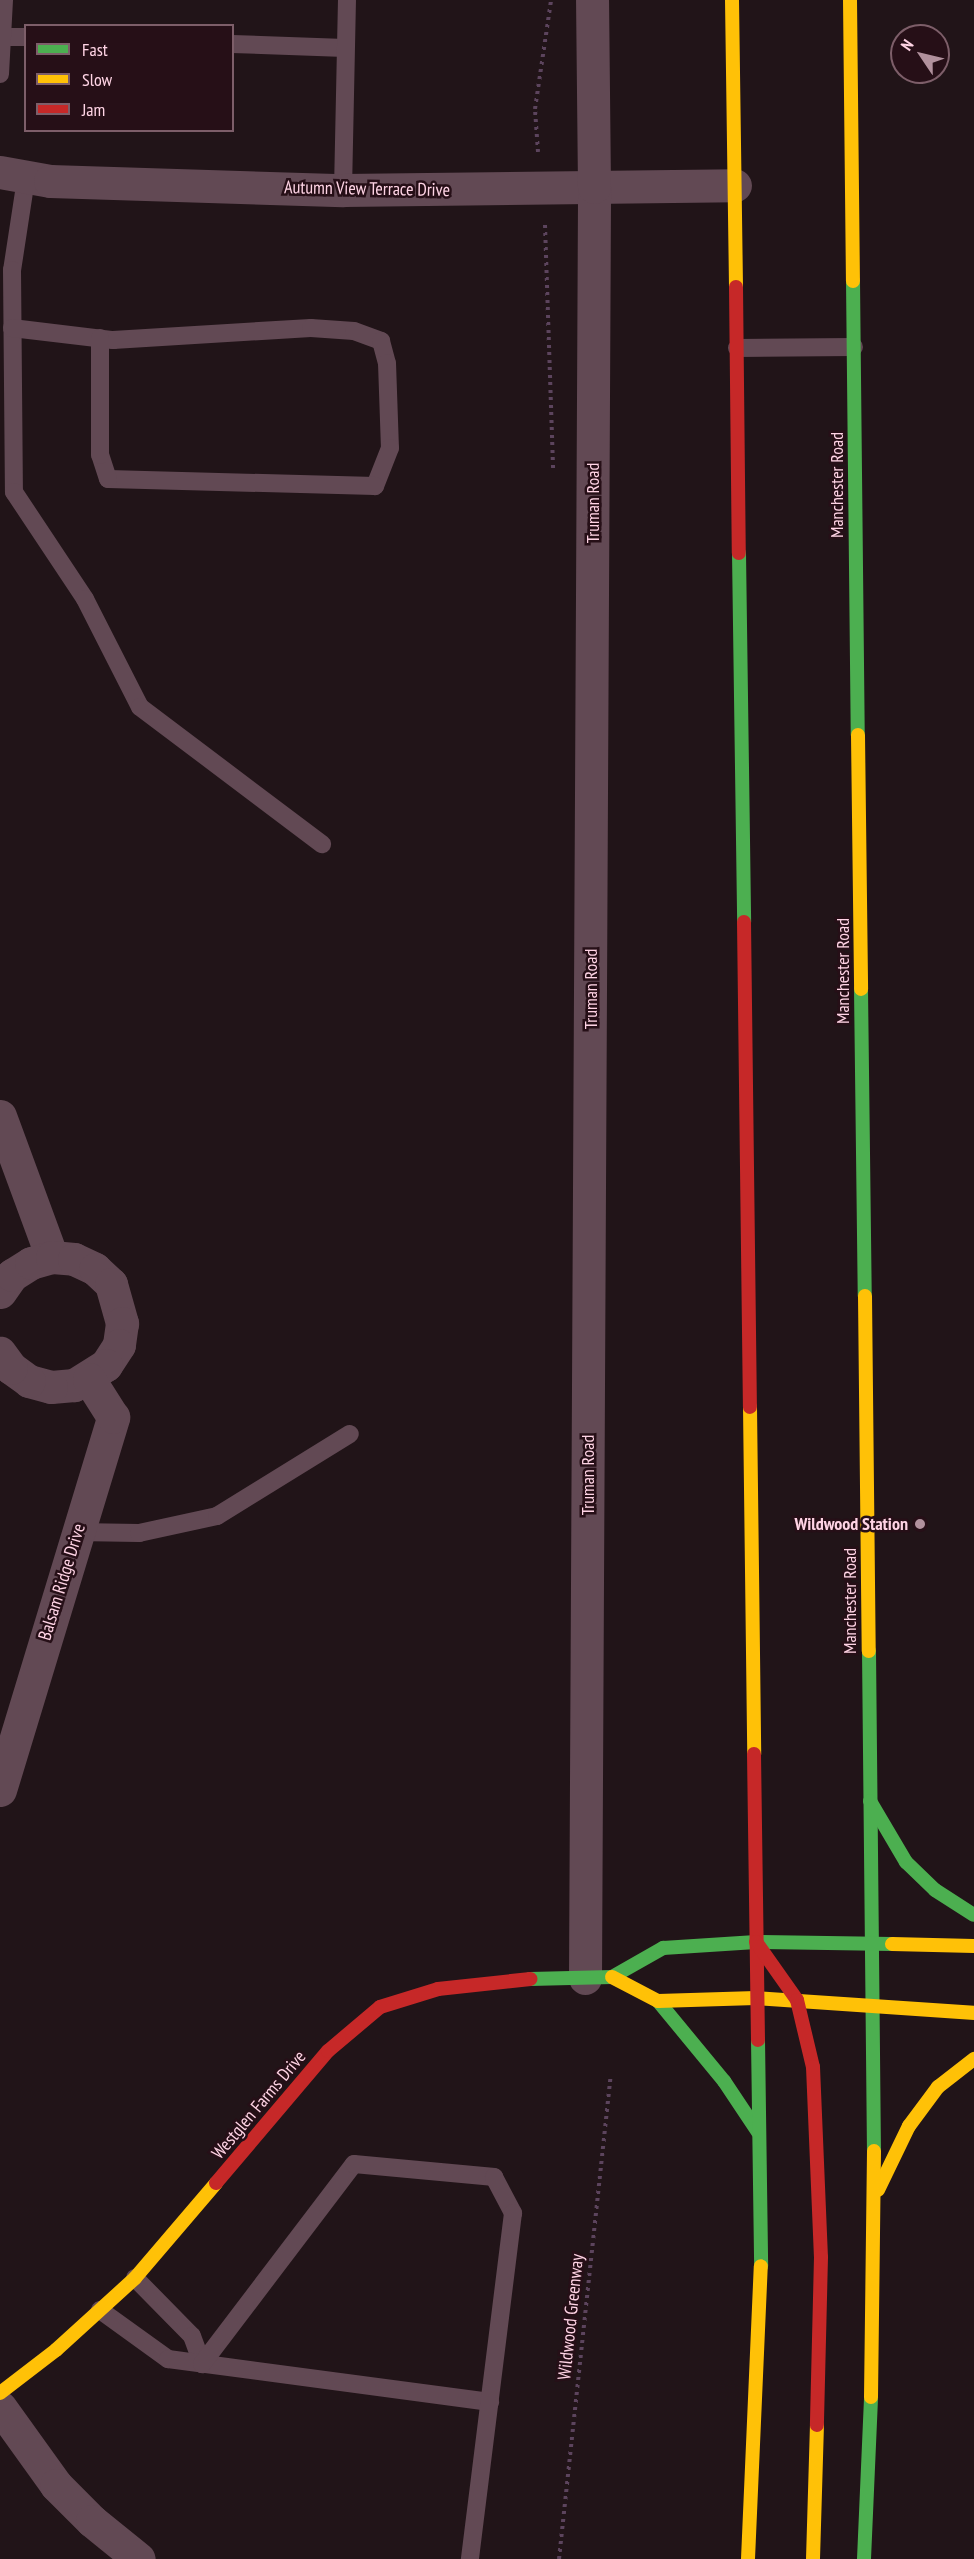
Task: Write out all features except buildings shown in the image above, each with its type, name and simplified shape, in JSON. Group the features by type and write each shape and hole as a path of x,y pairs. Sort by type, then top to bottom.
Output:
{"main road":[{"path":"732,0 759,2132 760,2298 748,2559"},
{"name":"Manchester Road","path":"850,0 875,2197 871,2425 864,2559"},
{"path":"869,1799 906,1862 935,1890 974,1915"},
{"path":"756,1942 974,1947"},
{"path":"756,1942 797,2000 813,2067 817,2107 821,2257 813,2559"},
{"name":"Westglen Farms Drive","path":"598,1978 663,1948 756,1942"},
{"name":"Westglen Farms Drive","path":"0,2393 135,2278 328,2051 380,2007 438,1989 503,1980 598,1978 658,2001 756,1998"},
{"path":"756,1998 873,2004 974,2013"},
{"path":"658,2001 724,2081 759,2132"},
{"path":"875,2197 909,2126 938,2087 974,2059"}],"street":[{"name":"Truman Road","path":"592,0 598,1978"},
{"name":"Autumn View Terrace Drive","path":"13,176 343,190 735,185"},
{"path":"0,1116 52,1257"},
{"path":"0,1292 12,1275 31,1263 52,1257 74,1259 95,1269 111,1284 118,1301 122,1323 118,1345 106,1365 89,1379 51,1387 29,1381 11,1368 0,1353"},
{"name":"Balsam Ridge Drive","path":"0,1790 76,1532 113,1417 89,1379"},
{"path":"0,2407 56,2485 92,2521 139,2559"}],"lane":[{"path":"0,74 4,37 4,0"},
{"path":"343,190 347,0"},
{"path":"4,37 24,37"},
{"path":"234,44 345,48"},
{"path":"13,176 14,492 85,599 140,707 322,844"},
{"path":"12,328 100,338 312,328 354,331 381,341 387,363 390,448 375,486 108,479 100,455 100,338"},
{"path":"737,348 854,347"},
{"path":"76,1532 139,1533 217,1516 350,1434"},
{"path":"202,2364 354,2164 494,2177 513,2213 470,2559"},
{"path":"135,2278 192,2336 202,2364"},
{"path":"100,2310 168,2359 490,2402"}],"path":[{"path":"538,149 535,109 551,0"},
{"name":"Wildwood Greenway","path":"559,2559 610,2079"}],"traffic: fast":[{"path":"853,281 858,735"},
{"path":"739,553 744,922"},
{"path":"861,989 865,1296"},
{"path":"869,1651 874,2151"},
{"path":"870,1801 906,1862 935,1890 974,1915"},
{"path":"530,1979 612,1977 663,1948 756,1942 892,1944"},
{"path":"658,2001 724,2081 758,2132"},
{"path":"758,2040 761,2266"},
{"path":"864,2559 871,2397"}],"traffic: slow":[{"path":"732,0 736,287"},
{"path":"850,0 853,281"},
{"path":"858,735 861,989"},
{"path":"865,1296 869,1651"},
{"path":"750,1407 754,1754"},
{"path":"892,1944 974,1946"},
{"path":"612,1977 658,2001 756,1998 974,2013"},
{"path":"878,2190 909,2126 938,2087 974,2059"},
{"path":"871,2397 874,2151"},
{"path":"0,2393 56,2350 135,2278 216,2183"},
{"path":"748,2559 761,2266"},
{"path":"813,2559 817,2425"}],"traffic: jam":[{"path":"736,287 739,553"},
{"path":"744,922 750,1407"},
{"path":"754,1754 758,2040"},
{"path":"756,1942 797,2000 813,2067 821,2257 817,2425"},
{"path":"216,2183 328,2051 380,2007 438,1989 530,1979"}],"place":[{"name":"Wildwood Station","path":"920,1524"}]}
